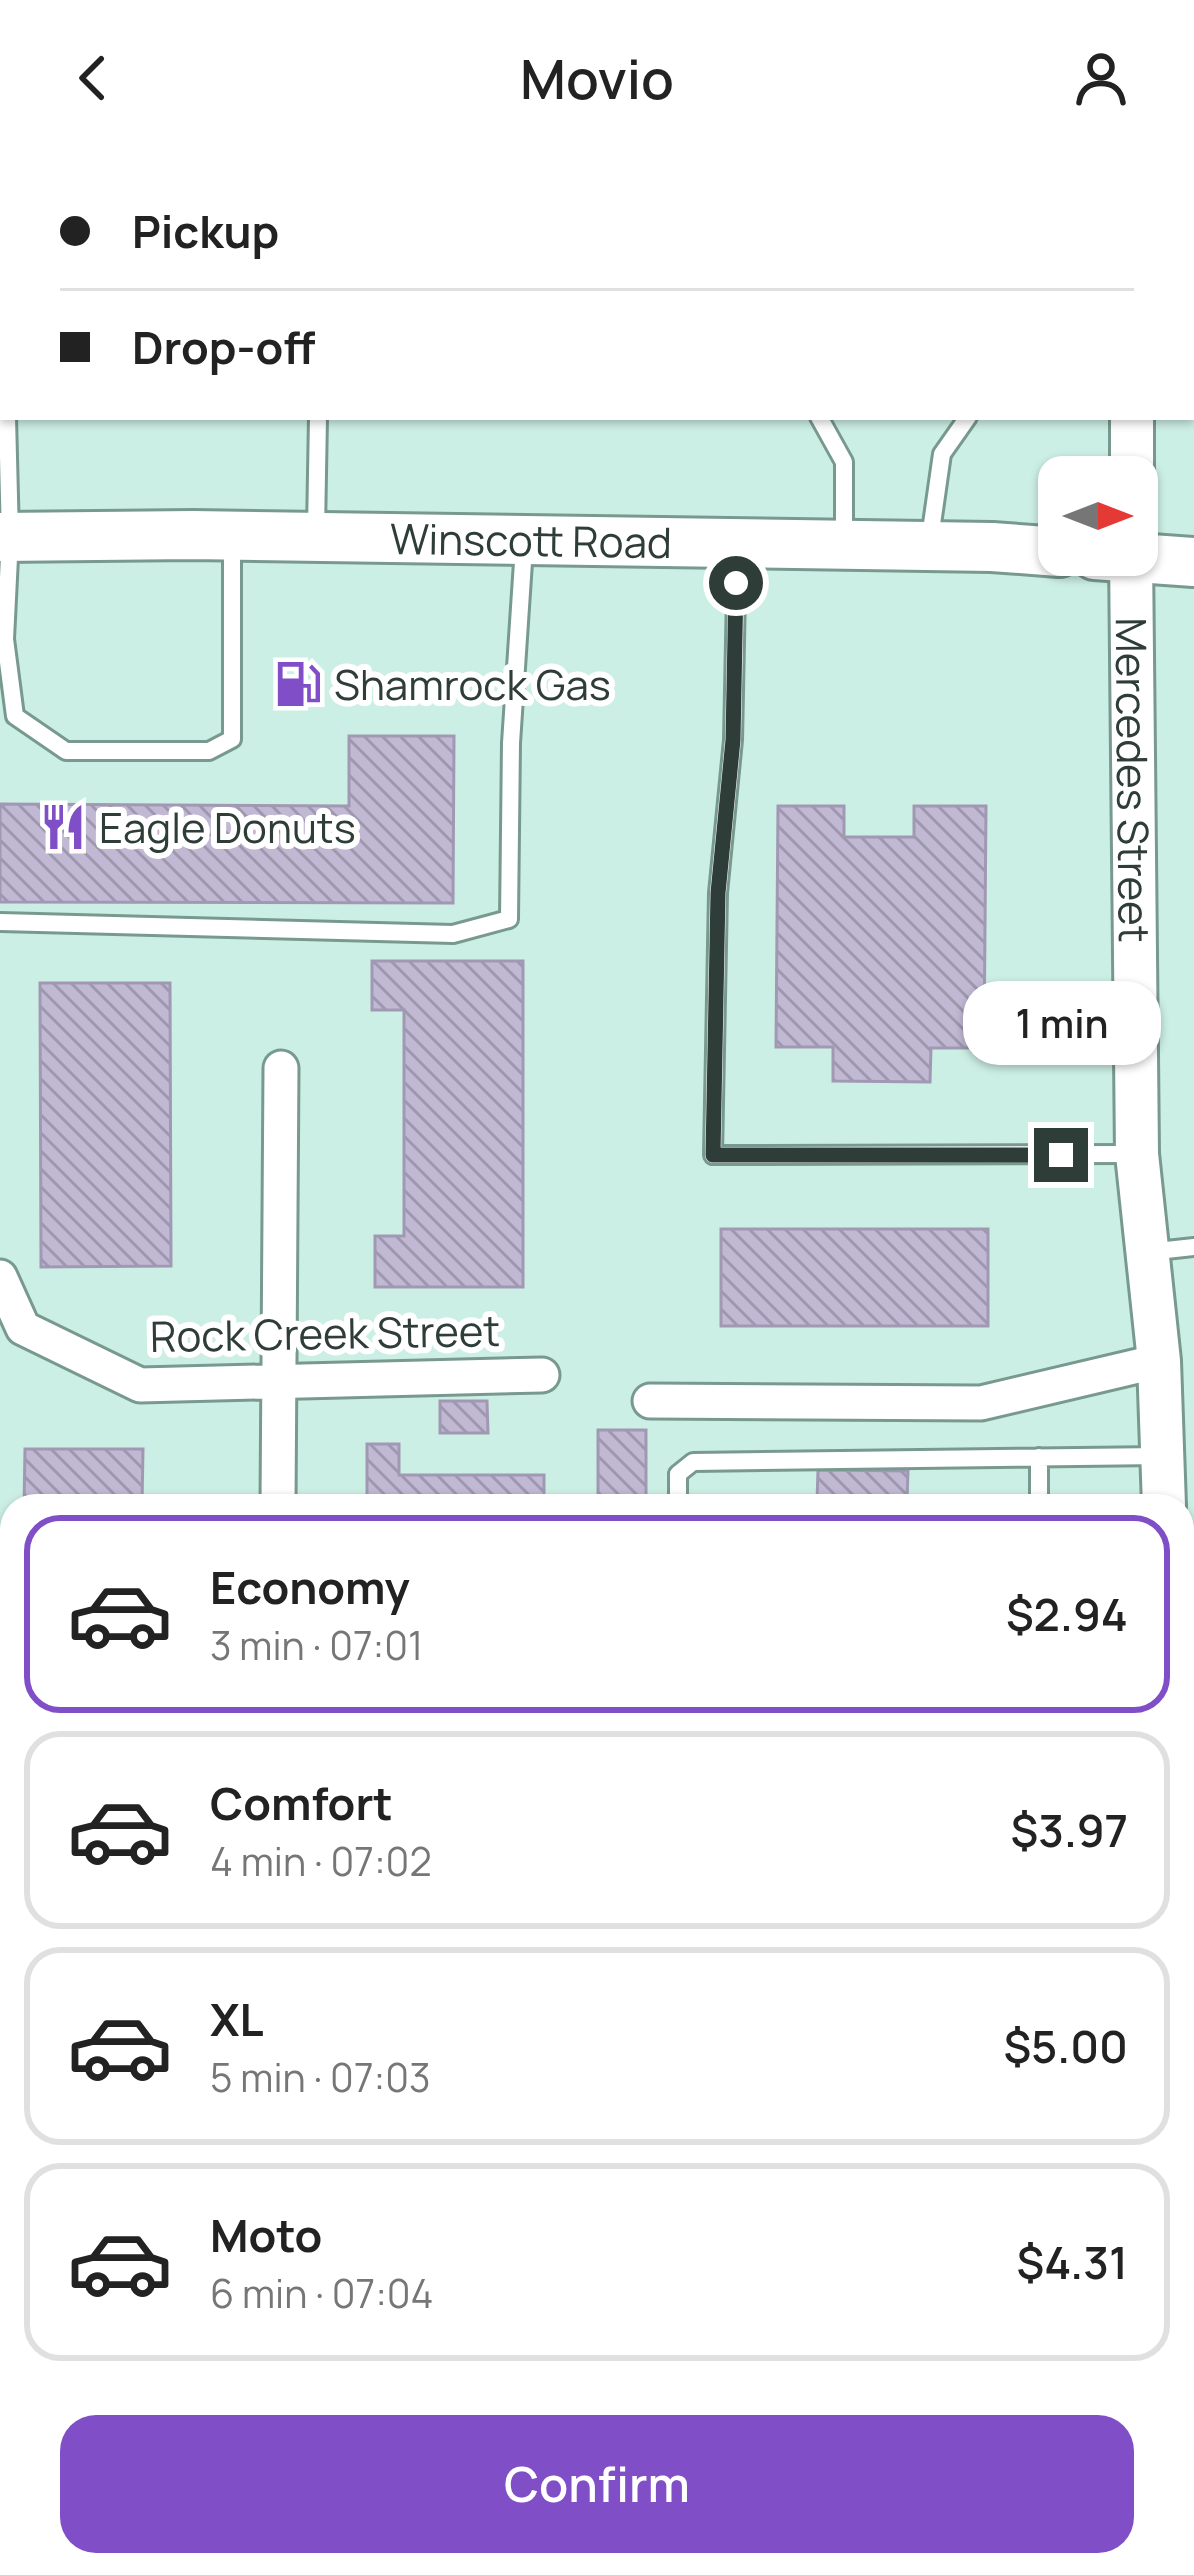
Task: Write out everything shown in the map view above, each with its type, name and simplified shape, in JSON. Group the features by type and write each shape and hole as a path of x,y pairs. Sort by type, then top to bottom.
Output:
{"main road":[{"name":"Winscott Road","path":"5,537 844,544 1038,551"},
{"path":"1158,559 1194,562"}],"street":[{"path":"1132,420 1132,456"},
{"name":"Mercedes Street","path":"1120,576 1137,1154 1159,1361 1164,1494"},
{"path":"278,1494 281,1069"},
{"name":"Rock Creek Street","path":"1,1284 23,1328 140,1385 542,1376"},
{"path":"650,1401 981,1403 1159,1361"}],"lane":[{"path":"7,420 5,639 15,716 66,751 209,751 232,739 232,536"},
{"path":"316,537 318,420"},
{"path":"821,420 844,462 844,544"},
{"path":"929,546 942,454 966,420"},
{"path":"0,922 453,934 509,919 511,743 524,540"},
{"path":"737,543 733,740 718,893 713,1155 1137,1154"},
{"path":"1148,1252 1194,1247"},
{"path":"678,1494 678,1474 693,1462 1162,1456"},
{"path":"1039,1457 1039,1494"}],"building":[{"path":"349,736 454,736 453,903 0,902 0,804 349,806"},
{"path":"778,806 844,806 844,837 914,837 914,806 986,806 984,1048 931,1048 930,1082 833,1081 833,1047 776,1047"},
{"path":"372,961 523,961 523,1287 375,1287 375,1236 404,1236 404,1010 372,1010"},
{"path":"40,983 170,983 171,1266 41,1267"},
{"path":"721,1229 988,1229 988,1326 721,1326"},
{"path":"440,1401 487,1401 488,1433 440,1433"},
{"path":"598,1430 646,1430 646,1494 598,1494"},
{"path":"367,1444 399,1444 399,1475 544,1475 544,1494 367,1494"},
{"path":"25,1449 143,1449 142,1494 24,1494"},
{"path":"818,1470 908,1471 907,1494 817,1494"}],"place":[{"name":"Shamrock Gas","path":"298,684"},
{"name":"Eagle Donuts","path":"63,827"}],"route":[{"path":"736,583 733,740 718,893 713,1155 1061,1155"}]}
